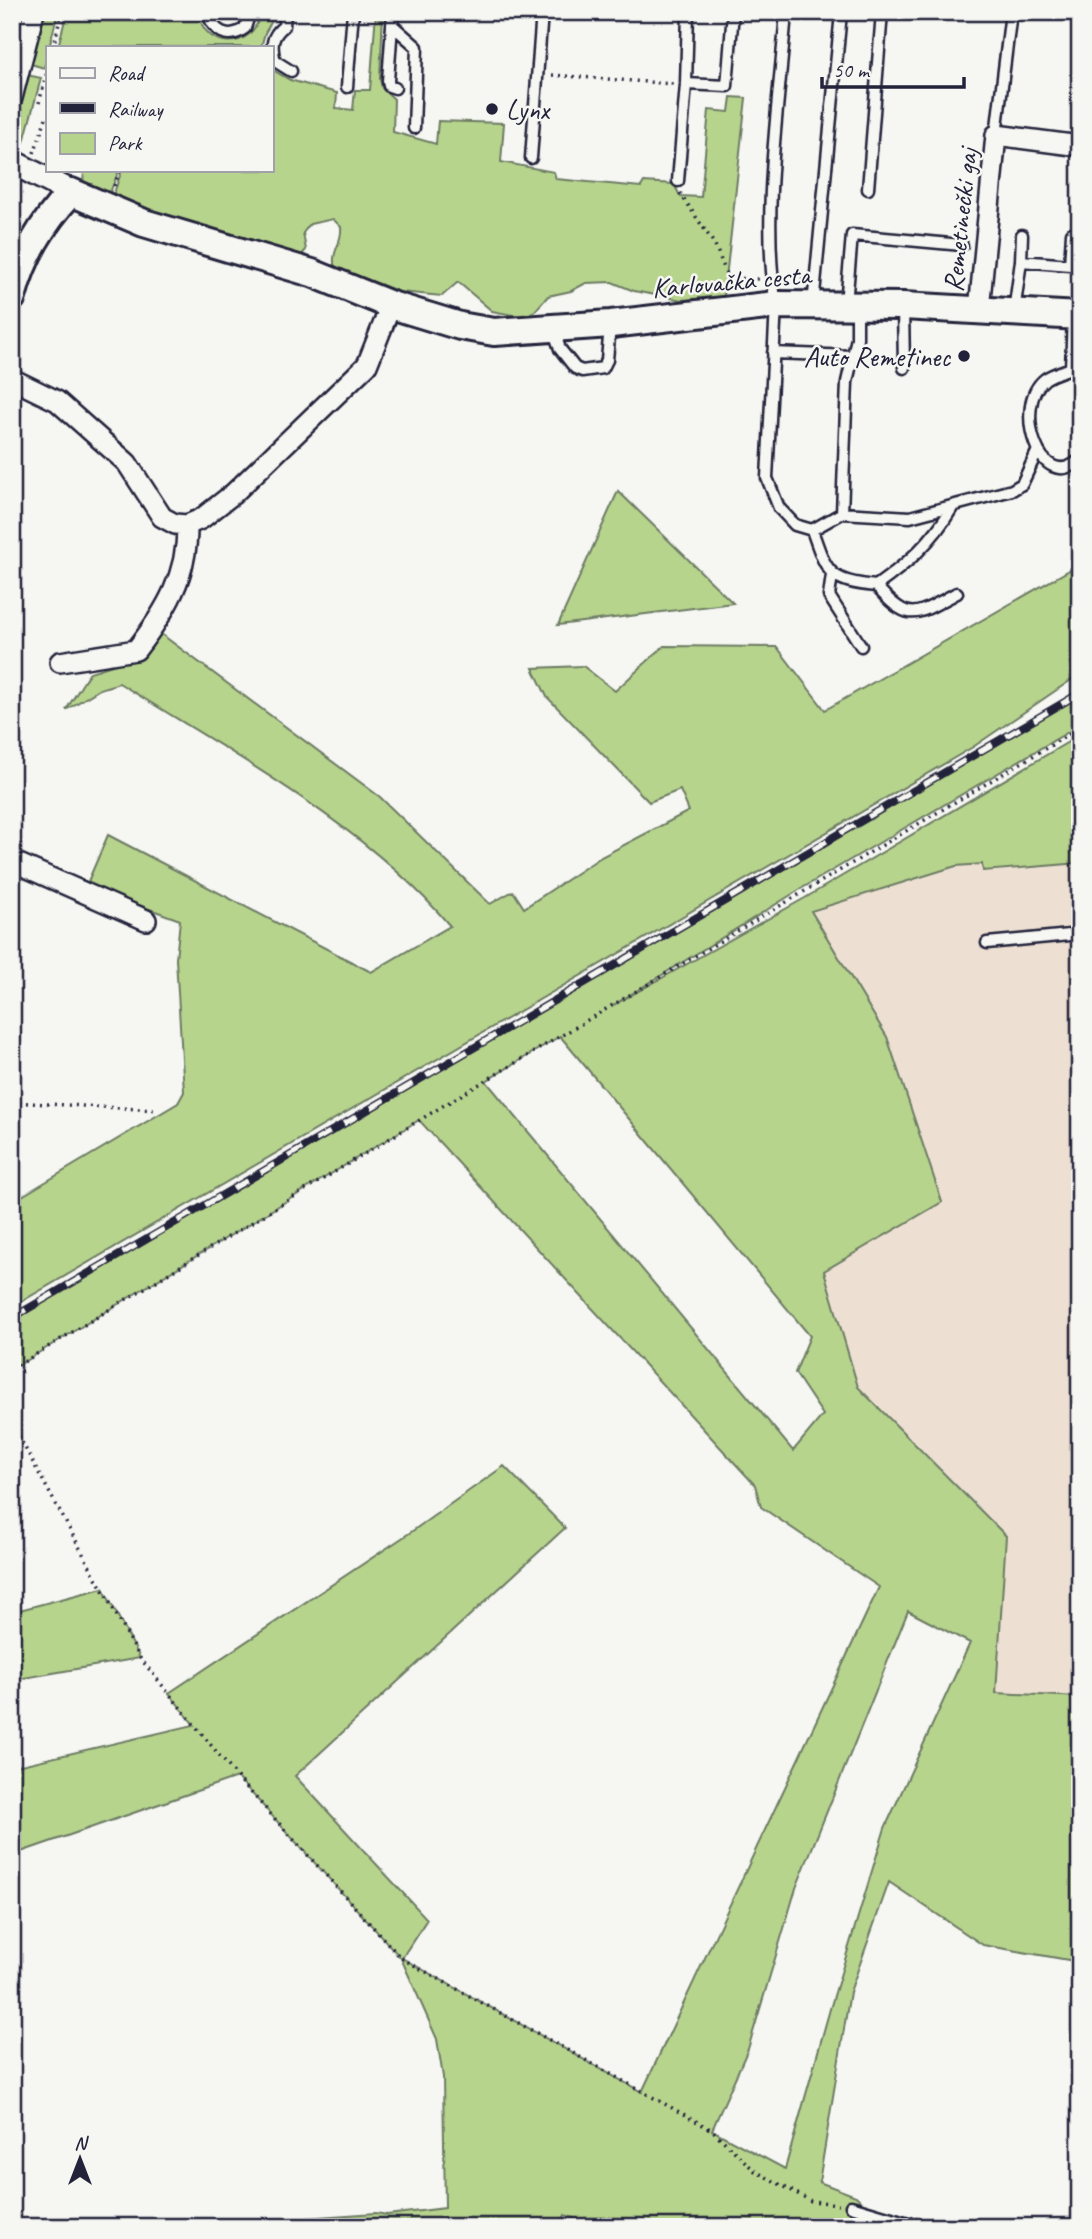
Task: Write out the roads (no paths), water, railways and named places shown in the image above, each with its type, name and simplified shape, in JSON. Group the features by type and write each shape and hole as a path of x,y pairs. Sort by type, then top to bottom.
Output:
{"main road":[{"name":"Karlovačka cesta","path":"71,192 144,223 312,274 391,305 460,326 494,332 611,324 774,292 814,293 851,305 1076,316"},
{"path":"12,297 19,269 35,238 71,192"}],"street":[{"path":"12,98 34,12"},
{"name":"Remetinečki gaj","path":"979,310 996,135 1080,146"},
{"name":"Karlovačka cesta","path":"23,159 71,192"},
{"path":"12,379 57,401 127,463 162,517 175,524 187,525 201,519 233,495 367,365 391,305"},
{"path":"60,662 136,650 157,623 185,567 187,525"},
{"path":"12,861 146,920"}],"lane":[{"path":"208,12 210,22 219,33 229,34 245,28 250,12"},
{"path":"272,46 275,32 284,26 285,12"},
{"path":"346,87 353,12"},
{"path":"393,12 388,81 395,88"},
{"path":"531,158 542,12"},
{"path":"678,181 686,85 688,12"},
{"path":"686,85 727,86 733,12"},
{"path":"786,12 771,222 774,292 767,478 779,508 795,525 811,530 842,513 910,517 952,508 1022,484 1037,452"},
{"path":"869,189 882,12"},
{"path":"996,135 1011,12"},
{"path":"814,293 841,13"},
{"path":"392,25 417,47 414,128"},
{"path":"273,54 275,61 290,71"},
{"path":"1021,261 1070,265 1072,233"},
{"path":"1014,312 1022,234"},
{"path":"842,513 847,382 857,338 851,305 852,236 962,245"},
{"path":"903,306 904,368"},
{"path":"1076,316 1075,371 1045,380 1034,394 1031,437 1037,452 1046,462 1061,467 1075,464 1080,459"},
{"path":"553,329 560,349 575,369 594,371 603,368 607,360 611,324"},
{"path":"773,353 853,356"},
{"path":"811,530 822,559 832,575 846,583 876,586 904,566 935,536 952,508"},
{"path":"832,575 829,596 861,646"},
{"path":"876,586 895,608 904,612 920,613 957,593"},
{"path":"987,943 1080,934"},
{"path":"851,2206 922,2227"}],"railway":[{"path":"12,1318 1080,693"}],"place":[{"name":"Lynx","path":"492,109"},
{"name":"Auto Remetinec","path":"964,356"}]}
